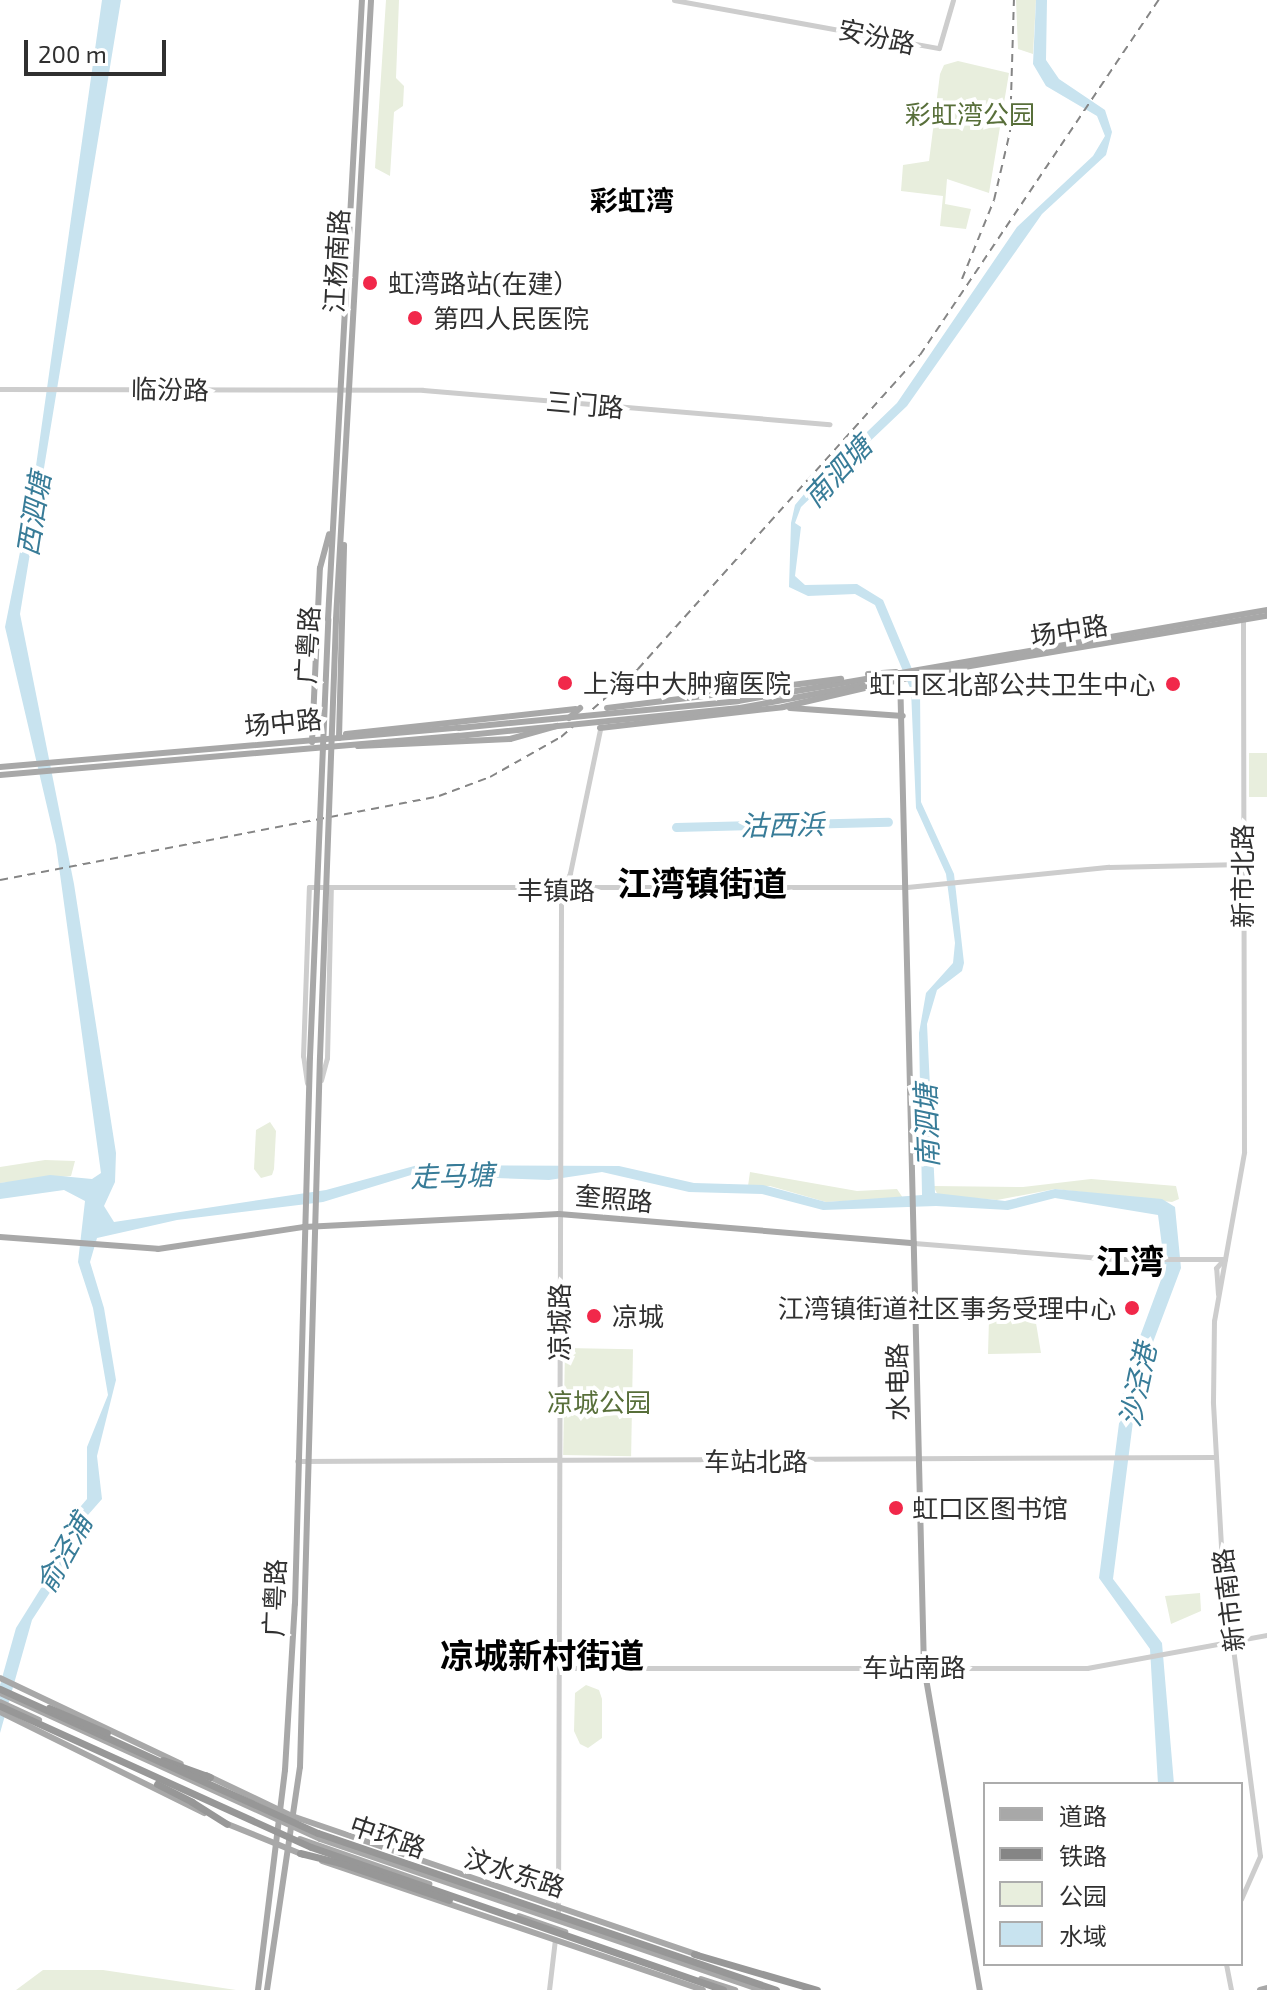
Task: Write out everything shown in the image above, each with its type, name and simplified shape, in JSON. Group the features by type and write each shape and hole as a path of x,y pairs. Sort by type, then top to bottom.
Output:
{"highway":[{"name":"中环路","path":"0,1691 318,1833 776,1990"},
{"name":"中环路","path":"4,1705 13,1715 267,1830 723,1990"},
{"path":"39,1706 58,1709 210,1777"},
{"path":"13,1715 192,1802 227,1824"},
{"path":"300,1853 513,1917"},
{"path":"694,1954 817,1990"}],"main road":[{"name":"江杨南路","path":"332,523 362,0"},
{"name":"江杨南路","path":"341,523 371,0"},
{"name":"广粤路","path":"267,1990 300,1767 332,619 332,523"},
{"name":"广粤路","path":"312,748 320,568 332,523"},
{"name":"广粤路","path":"258,1990 281,1811 295,1604 310,1057 332,619 341,523"},
{"name":"广粤路","path":"339,745 341,523"},
{"name":"场中路","path":"739,704 1267,613"},
{"name":"场中路","path":"607,708 884,671 904,676"},
{"name":"场中路","path":"600,728 783,707 904,676"},
{"name":"水电路","path":"904,676 924,1667 980,1990"},
{"name":"场中路","path":"0,775 312,748 739,704 877,685"},
{"path":"783,707 903,716"},
{"name":"场中路","path":"339,736 361,729 580,708 549,730 510,739 339,745"},
{"name":"场中路","path":"0,767 339,736 459,732"},
{"name":"奎照路","path":"0,1237 80,1247 158,1249 304,1227 559,1214 914,1243"},
{"path":"1,1678 155,1754"},
{"name":"汶水东路","path":"0,1691 4,1705 194,1792 363,1861 490,1901"},
{"name":"汶水东路","path":"4,1705 115,1746 279,1826"},
{"name":"汶水东路","path":"13,1715 227,1824 286,1848 454,1908 703,1990"},
{"path":"104,1727 115,1746"},
{"path":"90,1744 103,1761"},
{"path":"128,1753 155,1754"},
{"name":"汶水东路","path":"210,1777 292,1816 412,1859 805,1990"},
{"path":"174,1798 194,1792"},
{"name":"汶水东路","path":"289,1830 397,1865 735,1990"},
{"path":"397,1865 412,1859"},
{"path":"363,1861 388,1885"},
{"path":"466,1878 490,1901"},
{"path":"454,1908 490,1901"},
{"name":"汶水东路","path":"557,1925 761,1990"},
{"path":"682,1983 703,1980"}],"street":[{"name":"安汾路","path":"674,0 939,48 953,0"},
{"name":"临汾路","path":"0,389 340,390"},
{"name":"三门路","path":"340,390 423,390 830,424"},
{"name":"新市北路","path":"1243,617 1243,1138"},
{"name":"凉城路","path":"549,1990 558,1906 561,891 570,873 600,728 607,708"},
{"name":"丰镇路","path":"309,887 561,891 907,887 1109,867 1243,864"},
{"name":"广粤路","path":"309,887 303,1056 309,1092"},
{"name":"广粤路","path":"318,1092 327,1058 331,888"},
{"name":"新市南路","path":"1243,1138 1218,1296 1215,1457 1232,1641 1260,1856 1243,1894"},
{"name":"奎照路","path":"914,1243 1166,1260 1225,1259"},
{"name":"车站北路","path":"297,1461 919,1461 1215,1457"},
{"name":"车站南路","path":"558,1668 1087,1668 1267,1635"},
{"path":"1226,1966 1231,1990"}],"green space":[{"path":"386,0 399,0 396,78 404,86 403,106 394,112 390,176 375,168"},
{"path":"1016,0 1036,0 1033,54 1018,49"},
{"name":"彩虹湾公园","path":"958,61 1009,73 989,193 947,179 945,204 971,209 966,229 940,226 943,196 901,191 903,165 929,161 940,74 944,65"},
{"path":"1249,753 1267,753 1267,797 1249,797"},
{"path":"270,1122 276,1131 274,1169 272,1175 261,1178 254,1169 256,1130"},
{"path":"45,1160 75,1161 71,1176 0,1183 0,1167"},
{"path":"750,1172 857,1191 897,1189 903,1198 826,1202 770,1186 748,1186"},
{"path":"1091,1179 1176,1186 1179,1199 1172,1202 1055,1189 997,1200 938,1195 933,1186 1023,1187"},
{"path":"1018,1318 1036,1323 1041,1353 988,1354 989,1319"},
{"name":"凉城公园","path":"565,1348 633,1349 631,1456 563,1455"},
{"path":"1200,1593 1201,1611 1171,1624 1165,1596"},
{"path":"586,1685 599,1690 602,1699 602,1738 588,1748 580,1744 574,1731 575,1693"},
{"path":"43,1970 103,1970 236,1990 16,1990"}],"water":[{"path":"102,0 121,0 20,614 74,884 116,1153 115,1182 104,1206 114,1222 326,1190 418,1165 619,1166 694,1183 763,1185 826,1202 922,1195 919,1033 926,993 953,963 955,943 946,874 916,808 911,690 875,605 855,594 808,596 789,587 791,523 795,505 810,487 897,403 1017,227 1093,156 1105,136 1097,116 1046,86 1033,64 1036,0 1047,0 1046,60 1059,79 1105,110 1112,132 1106,155 1042,214 907,406 801,507 795,523 801,527 795,576 805,585 857,584 883,600 920,688 921,802 954,874 964,963 962,971 937,990 927,1024 935,1193 1005,1201 1055,1189 1162,1199 1175,1207 1181,1268 1138,1382 1113,1579 1162,1643 1174,1782 1158,1782 1150,1649 1099,1578 1125,1377 1165,1269 1158,1215 1055,1198 1008,1210 936,1206 823,1210 762,1194 689,1192 602,1172 549,1180 411,1175 323,1202 177,1220 97,1238 90,1262 104,1308 116,1380 97,1456 102,1499 80,1524 60,1577 32,1620 0,1733 0,1685 16,1628 46,1580 69,1520 87,1499 87,1447 108,1395 93,1308 78,1262 85,1201 64,1190 0,1199 0,1183 50,1175 92,1179 101,1173 56,845 5,627 33,487"}],"waterway":[{"name":"沽西浜","path":"676,827 888,822"}],"railway":[{"path":"962,279 994,200 1010,132 1014,0"},
{"path":"0,880 439,796 490,777 561,737 638,669 920,355 1159,0"}],"place":[{"name":"虹湾路站(在建）","path":"370,283"},
{"name":"第四人民医院","path":"415,318"},
{"name":"上海中大肿瘤医院","path":"565,683"},
{"name":"虹口区北部公共卫生中心","path":"1173,684"},
{"name":"江湾镇街道社区事务受理中心","path":"1132,1308"},
{"name":"凉城","path":"594,1316"},
{"name":"虹口区图书馆","path":"896,1508"}],"district":[{"name":"彩虹湾","path":"632,200"},
{"name":"江湾镇街道","path":"702,883"},
{"name":"江湾","path":"1130,1261"},
{"name":"凉城新村街道","path":"542,1655"}],"water label":[{"name":"南泗塘","path":"837,471"},
{"name":"西泗塘","path":"33,514"},
{"name":"南泗塘","path":"926,1126"},
{"name":"走马塘","path":"452,1175"},
{"name":"沙泾港","path":"1137,1385"},
{"name":"俞泾浦","path":"63,1553"}]}
